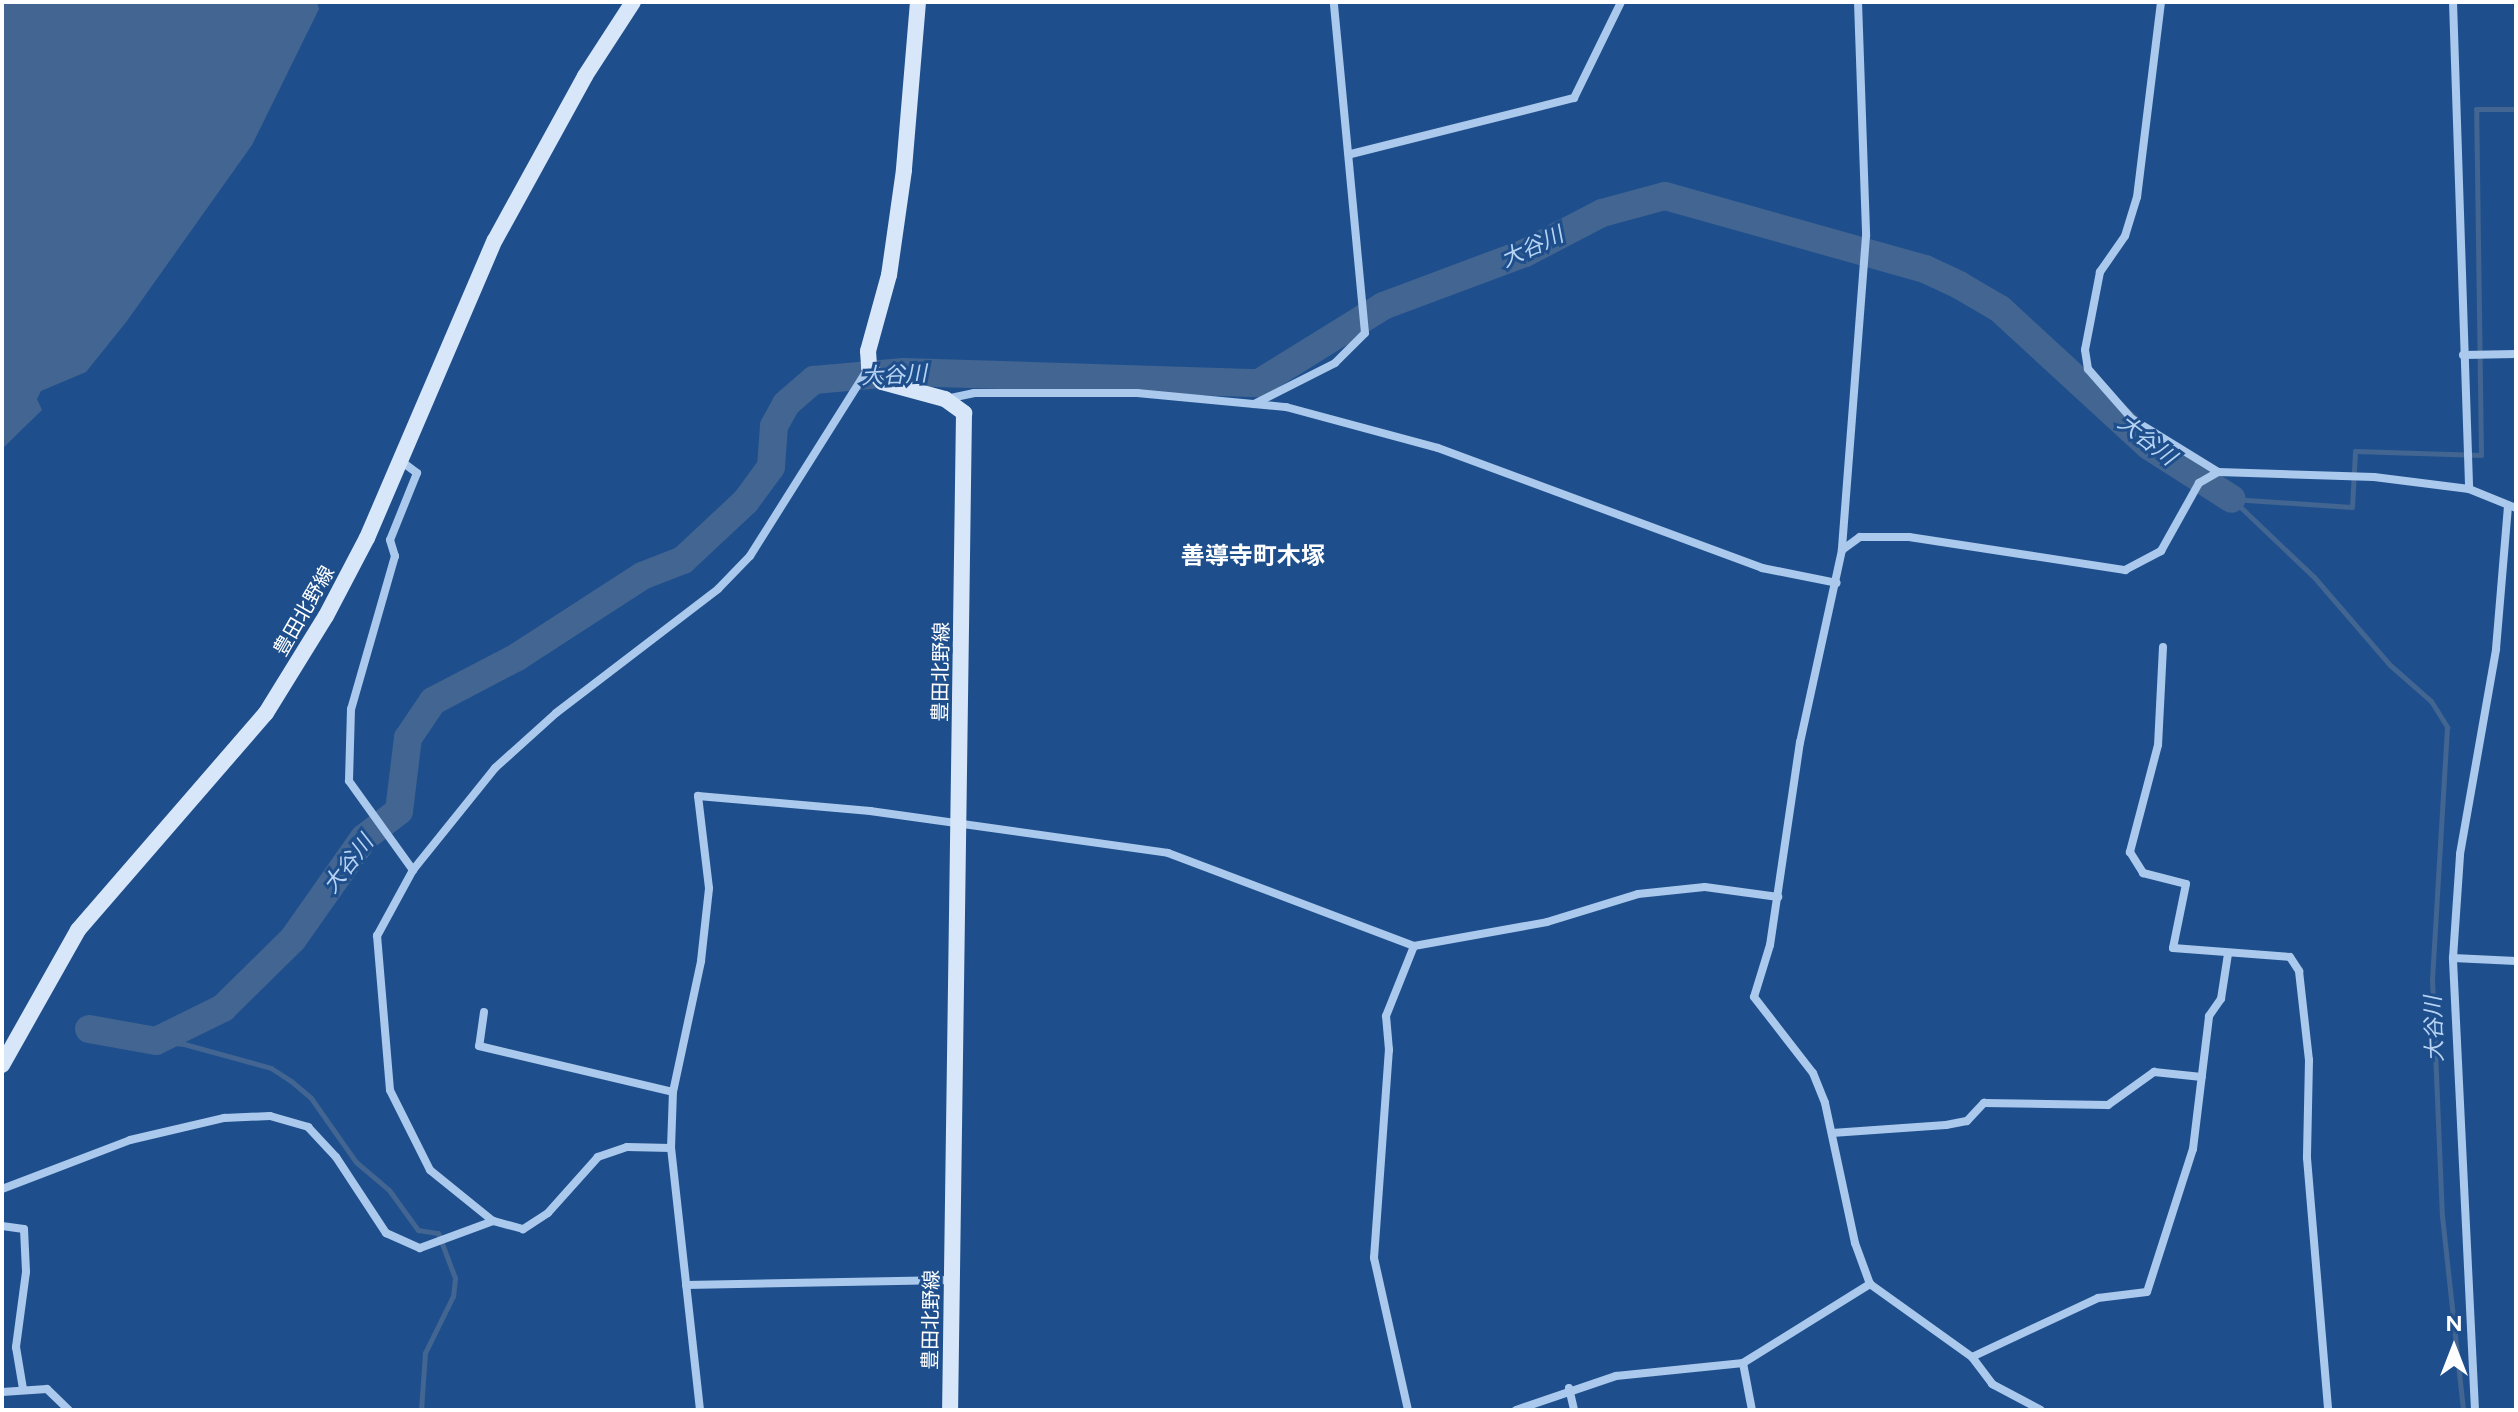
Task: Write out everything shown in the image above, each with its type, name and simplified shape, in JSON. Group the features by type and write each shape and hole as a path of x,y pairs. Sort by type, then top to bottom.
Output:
{"main road":[{"name":"豊田北野線","path":"2,1065 78,930 266,713 326,616 400,460 495,240 578,88 633,2"},
{"path":"918,2 904,170 869,367 882,382 945,399"},
{"name":"豊田北野線","path":"945,399 964,413 965,434 950,1410"}],"street":[{"path":"1253,405 1335,363 1365,333 1351,154 1334,2"},
{"path":"1351,154 1574,98 1621,2"},
{"path":"1858,2 1866,236 1842,550 1800,742 1778,897 1754,997 1813,1073 1832,1133 1855,1243 1870,1284 1972,1357 1992,1384 2041,1410"},
{"path":"2161,2 2137,197 2125,236 2100,272 2084,340 2088,369 2106,394 2162,441 2218,472 2374,477 2469,489 2512,507 2496,649 2460,854 2453,958 2475,1410"},
{"path":"2453,2 2469,489"},
{"path":"2463,355 2516,354"},
{"path":"671,1148 627,1147 598,1157 548,1213 523,1229 493,1221 430,1170 390,1090 377,936 413,870 495,768 556,713 718,589 750,556 869,367"},
{"path":"945,399 974,393 1137,393 1315,414 1438,448 1717,553 1837,583"},
{"path":"400,460 417,473 390,540 395,556 351,709 349,781 413,870"},
{"path":"1842,550 1860,537 1909,537 2125,570 2161,551 2199,483 2218,472"},
{"path":"2163,647 2158,745 2130,852 2143,873 2186,884 2173,948 2290,957 2299,971 2309,1060 2307,1158 2328,1410"},
{"path":"700,1410 671,1148 673,1092 701,961 709,888 698,796 958,824 1168,853 1414,946 1547,922 1638,894 1705,887 1778,897"},
{"path":"1408,1410 1374,1258 1389,1050 1386,1016 1414,946"},
{"path":"1972,1357 2098,1298 2147,1292 2193,1149 2209,1016 2221,999 2228,954"},
{"path":"2453,958 2516,961"},
{"path":"484,1012 479,1046 673,1092"},
{"path":"1832,1133 1967,1121 1984,1103 2108,1105 2154,1072 2202,1077"},
{"path":"2,1189 130,1140 224,1118 270,1116 308,1127 336,1157 386,1233 420,1248 493,1221"},
{"path":"2,1226 24,1229 26,1272 16,1347 23,1389"},
{"path":"686,1285 951,1280"},
{"path":"1516,1410 1569,1388 1616,1376 1743,1363 1870,1284"},
{"path":"1743,1363 1752,1410"},
{"path":"1569,1388 1574,1410"},
{"path":"2,1392 47,1389 69,1410"}],"water":[{"path":"2,2 317,2 319,9 252,145 127,321 86,372 41,391 37,399 42,410 2,449"}],"waterway":[{"path":"2232,499 2352,507 2355,451 2481,455 2476,109 2516,109"},
{"name":"大谷川","path":"89,1029 156,1041 223,1008 293,939 364,838 399,811 408,738 433,701 517,657 642,576 683,560 746,501 771,467 774,426 786,404 814,380 904,372 1259,383 1383,306 1525,253 1602,213 1665,196 1925,269 1959,285 2000,309 2149,446 2232,499"},
{"name":"大谷川","path":"2232,499 2314,577 2390,665 2431,701 2447,727 2432,979 2442,1216 2463,1410"},
{"path":"156,1041 184,1044 271,1068 291,1081 311,1098 356,1162 389,1190 418,1230 438,1233 455,1278 453,1296 425,1353 421,1410"}],"district":[{"name":"善導寺町木塚","path":"1253,556"}]}
